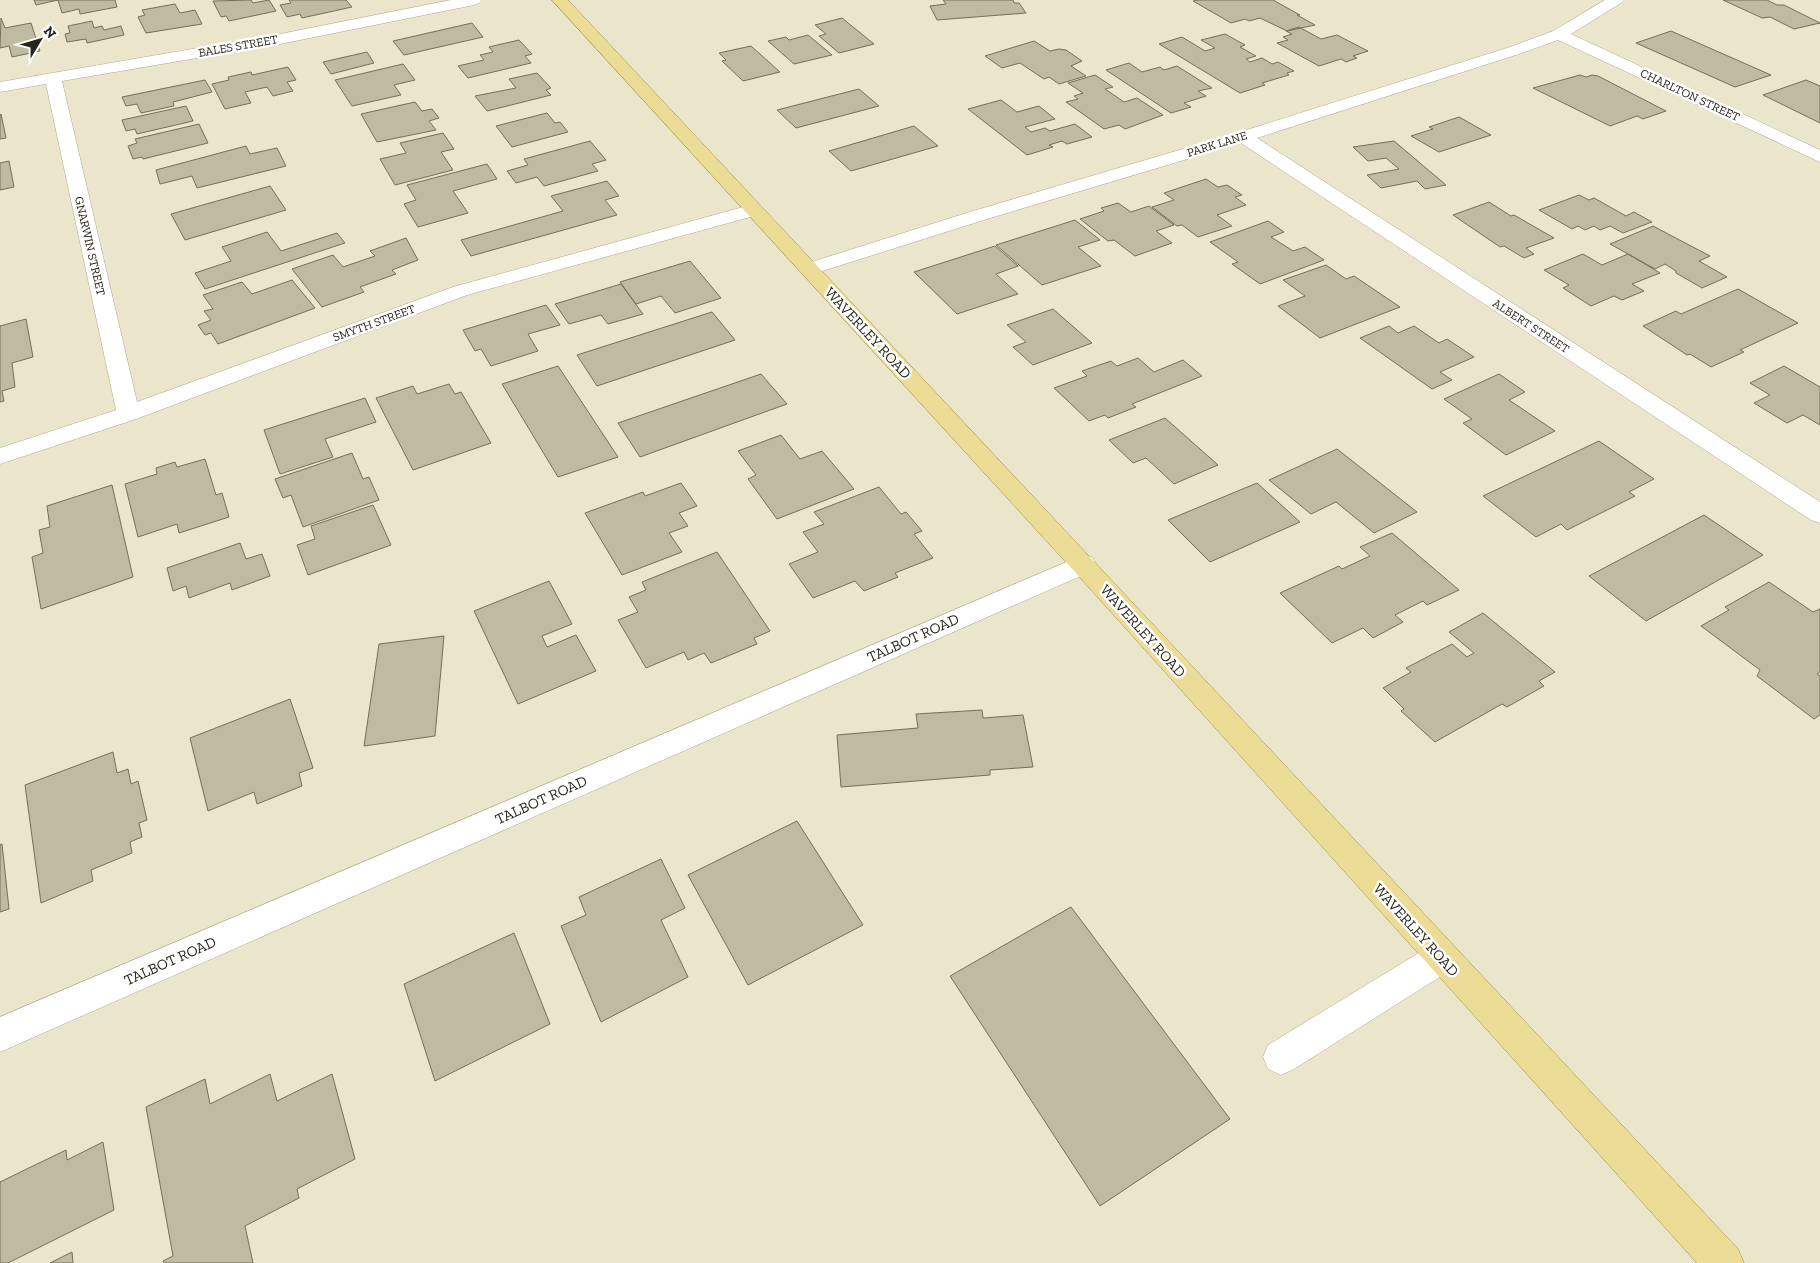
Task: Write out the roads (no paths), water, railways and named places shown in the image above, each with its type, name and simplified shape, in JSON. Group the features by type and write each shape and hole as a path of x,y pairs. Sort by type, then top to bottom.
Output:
{"main road":[{"name":"WAVERLEY ROAD","path":"560,0 1083,564 1724,1263"}],"street":[{"name":"BALES STREET","path":"0,87 280,39 474,0"},
{"name":"PARK LANE","path":"808,269 980,214 1243,137 1516,50 1559,34 1616,0"},
{"name":"CHARLTON STREET","path":"1559,34 1820,157"},
{"name":"GNARWIN STREET","path":"53,77 128,414"},
{"name":"ALBERT STREET","path":"1243,137 1820,514"},
{"name":"SMYTH STREET","path":"0,456 128,414 460,291 754,210"},
{"name":"TALBOT ROAD","path":"0,1035 1083,564"},
{"path":"1281,1057 1442,957"}]}
